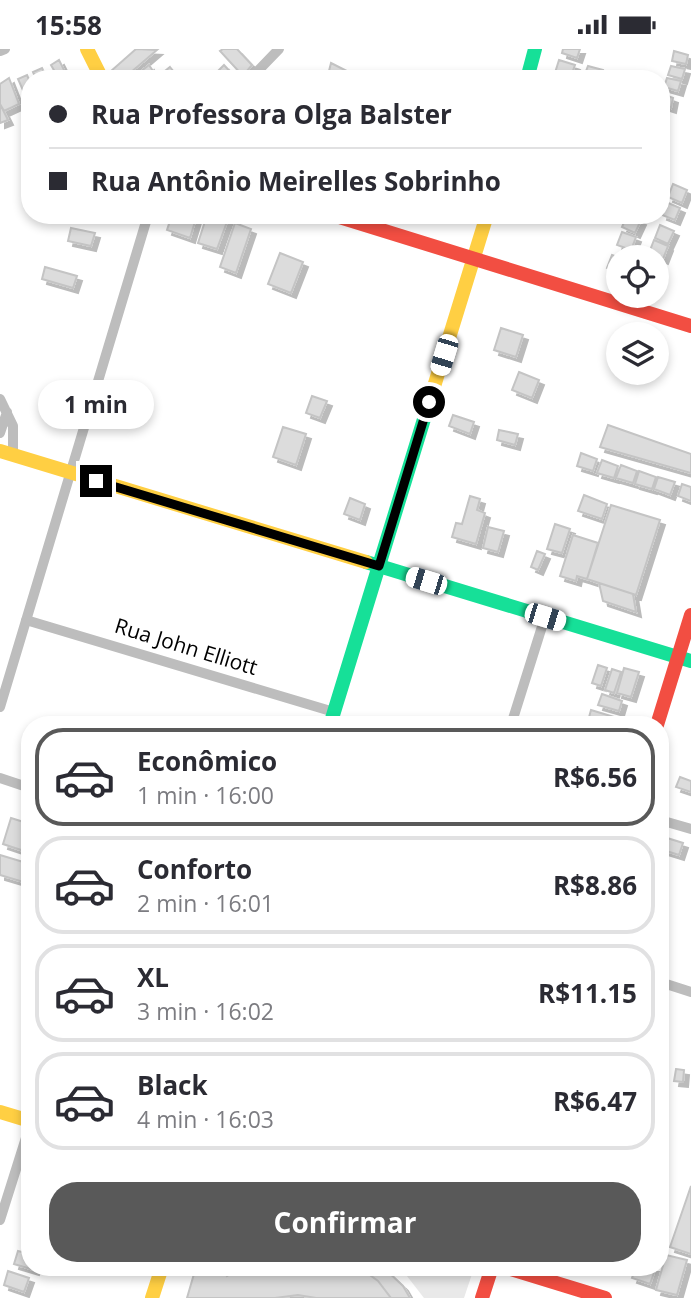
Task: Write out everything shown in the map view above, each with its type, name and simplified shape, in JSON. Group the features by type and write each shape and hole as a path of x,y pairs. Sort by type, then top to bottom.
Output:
{"main road":[{"path":"87,49 98,70"},
{"path":"529,70 535,49"},
{"path":"363,224 691,326"},
{"path":"333,716 484,224"},
{"path":"7,453 685,659"},
{"path":"661,716 685,659 691,615"},
{"path":"0,1112 21,1120"},
{"path":"152,1298 159,1276"},
{"path":"482,1298 489,1276"},
{"path":"533,1276 605,1298"}],"street":[{"path":"259,70 279,49"},
{"path":"0,707 145,224"},
{"path":"0,399 15,433 7,453"},
{"path":"0,433 7,412"},
{"path":"515,716 545,617"},
{"name":"Rua John Elliott","path":"26,620 326,716"},
{"path":"0,778 21,784"},
{"path":"669,823 691,829"},
{"path":"669,985 691,992"},
{"path":"0,1220 21,1152"}],"shaded area":[{"path":"407,1276 471,1276 464,1298 424,1298"}],"building":[{"path":"136,49 157,50 134,70 112,70"},
{"path":"237,49 252,65 248,70 237,70 220,51"},
{"path":"563,49 580,49 577,58 562,53"},
{"path":"674,51 688,55 686,64 672,61"},
{"path":"59,60 64,70 54,70 51,65"},
{"path":"559,60 575,65 573,70 556,70"},
{"path":"331,63 345,70 329,70"},
{"path":"588,66 603,70 586,70"},
{"path":"671,66 685,69 682,79 670,76"},
{"path":"9,78 19,104 4,111 0,104 0,84"},
{"path":"670,79 681,81 678,91 670,89"},
{"path":"0,104 8,120 0,123"},
{"path":"673,184 687,190 682,203 670,198"},
{"path":"670,204 680,208 675,220 670,218"},
{"path":"169,224 194,224 190,238 167,230"},
{"path":"204,224 226,224 217,249 198,243"},
{"path":"235,224 251,229 236,273 220,267"},
{"path":"623,224 639,224 635,233 622,227"},
{"path":"660,225 674,231 668,244 655,238"},
{"path":"71,228 95,233 91,246 68,241"},
{"path":"622,232 636,237 633,245 617,245"},
{"path":"654,240 666,245 652,245"},
{"path":"280,253 303,262 291,293 268,284"},
{"path":"45,267 77,276 73,288 42,279"},
{"path":"501,328 523,335 516,357 494,350"},
{"path":"519,372 539,380 532,398 512,390"},
{"path":"312,396 327,401 320,418 306,413"},
{"path":"453,415 474,422 470,434 449,426"},
{"path":"608,425 691,454 691,473 600,447"},
{"path":"283,427 306,434 296,465 273,457"},
{"path":"499,430 518,434 515,445 497,440"},
{"path":"581,453 597,459 593,471 577,466"},
{"path":"602,460 618,466 614,478 597,473"},
{"path":"621,465 637,471 633,483 616,478"},
{"path":"639,471 656,477 652,489 635,484"},
{"path":"658,477 675,482 670,495 654,489"},
{"path":"682,484 691,487 691,501 678,496"},
{"path":"584,495 607,504 602,519 578,511"},
{"path":"470,496 480,499 477,510 485,513 476,544 452,537 456,523 462,524"},
{"path":"350,498 365,504 360,520 344,514"},
{"path":"611,505 660,520 636,595 587,579"},
{"path":"555,524 570,529 562,553 547,549"},
{"path":"488,527 504,531 498,552 483,548"},
{"path":"573,535 598,543 587,579 577,576 576,581 560,576"},
{"path":"537,551 545,554 538,570 531,567"},
{"path":"599,583 633,594 636,612 603,601"},
{"path":"598,665 607,668 601,686 592,683"},
{"path":"624,668 639,672 631,697 617,693"},
{"path":"612,669 621,672 614,693 605,690"},
{"path":"602,694 622,701 619,711 598,705"},
{"path":"591,710 611,716 589,716"},
{"path":"680,777 691,781 691,792 676,787"},
{"path":"11,818 21,821 21,850 3,844"},
{"path":"669,839 683,843 679,855 669,852"},
{"path":"0,855 21,861 21,881 0,875"},
{"path":"676,1069 684,1070 683,1082 674,1081"},
{"path":"691,1186 691,1254 670,1247"},
{"path":"18,1251 21,1252 21,1266 14,1264"},
{"path":"669,1256 687,1260 677,1295 656,1290 660,1276 669,1276"},
{"path":"8,1271 29,1278 24,1292 4,1285"},
{"path":"193,1276 371,1276 391,1298 316,1298 298,1295 275,1298 187,1298"},
{"path":"371,1276 392,1276 410,1298 391,1298"},
{"path":"633,1276 653,1276 650,1284 632,1278"}],"traffic: fast":[{"path":"529,70 535,49"},
{"path":"333,716 428,406"},
{"path":"366,562 691,661"}],"traffic: slow":[{"path":"87,49 98,70"},
{"path":"428,406 484,224"},
{"path":"0,451 366,562"},
{"path":"0,1112 21,1118"},
{"path":"152,1298 159,1276"}],"traffic: jam":[{"path":"362,224 691,326"},
{"path":"660,716 691,615"},
{"path":"482,1298 489,1276"},
{"path":"533,1276 605,1298"}],"route":[{"path":"96,481 379,566 429,402"}]}
